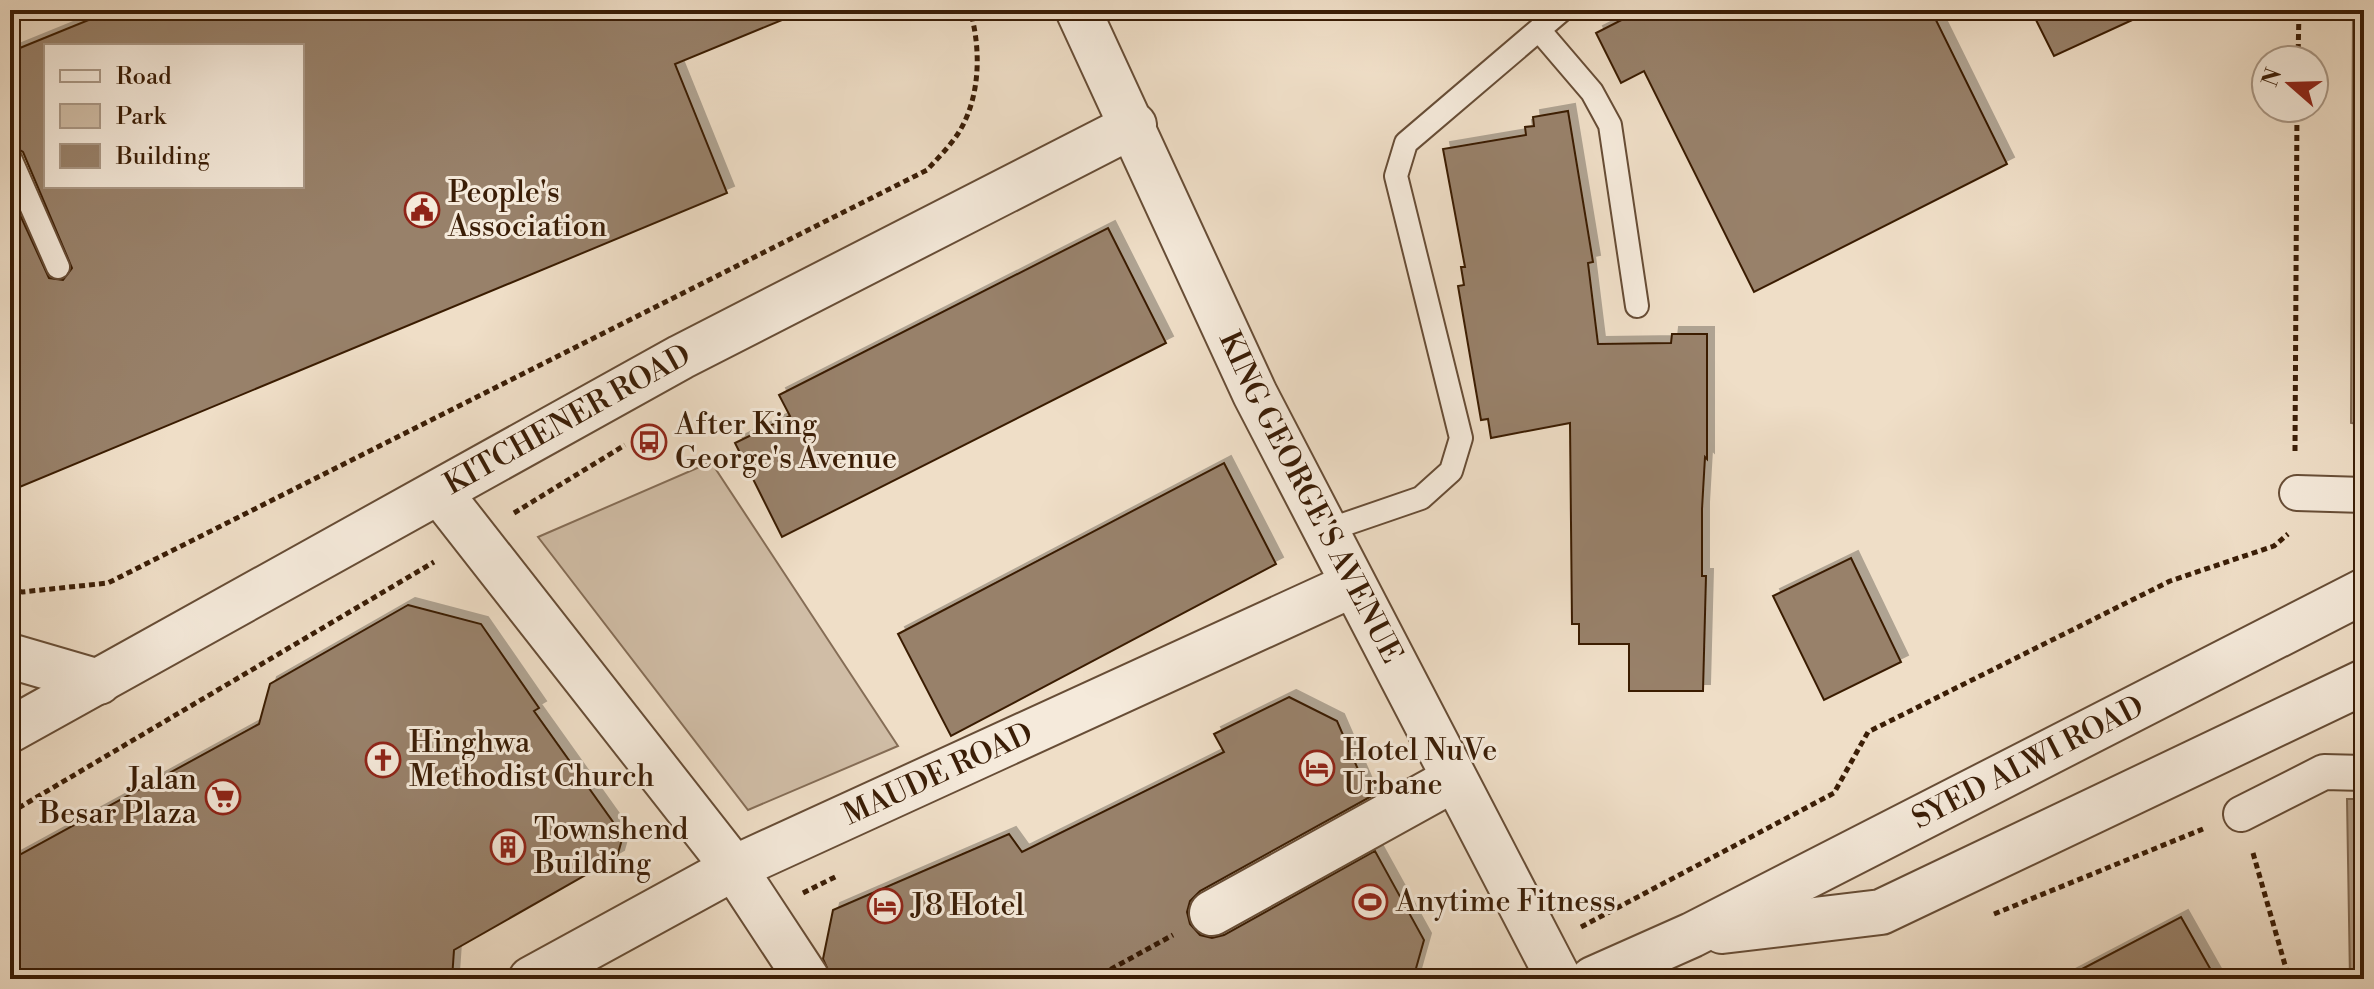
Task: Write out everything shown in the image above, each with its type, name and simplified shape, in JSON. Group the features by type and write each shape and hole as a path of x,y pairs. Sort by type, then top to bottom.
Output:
{"street":[{"name":"KING GEORGE'S AVENUE","path":"1078,10 1134,125 1255,394 1550,963"},
{"name":"KITCHENER ROAD","path":"10,730 681,357 1134,125"},
{"path":"440,493 734,868 807,979"},
{"path":"2309,493 2364,495"},
{"name":"MAUDE ROAD","path":"531,979 734,868 1352,585"},
{"name":"SYED ALWI ROAD","path":"1593,979 1692,935 2364,591"},
{"path":"10,656 99,682"},
{"name":"SYED ALWI ROAD","path":"1692,935 1881,912 2364,682"},
{"path":"2241,814 2324,772 2364,773"},
{"path":"1212,913 1454,779"}],"lane":[{"path":"1325,531 1421,498 1451,471 1461,438 1396,176 1406,143 1562,10"},
{"path":"1539,30 1592,92 1610,125 1637,306"},
{"path":"10,158 58,267"}],"path":[{"path":"10,588 22,592 108,583 927,170 960,130 974,89 979,42 970,10"},
{"path":"2298,44 2299,10"},
{"path":"1550,963 1834,793 1868,732 2170,581 2274,546 2295,527 2309,493 2297,124"},
{"path":"10,813 632,441"},
{"path":"2241,814 2289,979"},
{"path":"1093,979 1212,913"}],"green space":[{"path":"711,462 898,746 748,810 538,537"}],"water":[{"path":"2353,10 2364,10 2364,425 2351,423"},
{"path":"2347,799 2364,799 2364,979 2350,979"}],"building":[{"path":"113,10 804,10 675,64 727,193 10,491 10,193 49,278 63,280 72,268 23,152 10,144 10,52"},
{"path":"1641,10 1931,10 2007,164 1754,292 1644,71 1621,83 1596,33"},
{"path":"2031,10 2154,10 2054,56"},
{"path":"1568,111 1593,262 1588,263 1598,344 1671,343 1672,334 1707,334 1707,459 1705,457 1702,509 1702,576 1706,576 1703,691 1629,691 1629,644 1579,644 1579,624 1572,624 1570,423 1491,438 1488,419 1481,420 1458,286 1464,285 1461,267 1465,267 1443,149 1526,135 1525,127 1534,126 1533,117"},
{"path":"1108,228 1166,343 782,537 735,443 790,416 779,395"},
{"path":"1224,463 1276,564 951,736 898,634"},
{"path":"1851,558 1901,662 1824,700 1773,596"},
{"path":"408,605 481,624 539,708 534,711 623,836 617,857 454,950 452,979 10,979 10,860 259,724 270,684"},
{"path":"1289,697 1337,721 1370,797 1200,891 1190,901 1187,912 1190,924 1200,935 1212,938 1224,935 1375,851 1424,940 1413,979 832,979 823,959 833,910 1009,834 1022,852 1224,752 1214,734"},
{"path":"2181,917 2216,979 2063,979"}],"place":[{"name":"People's Association","path":"422,210"},
{"name":"After King George's Avenue","path":"649,442"},
{"name":"Hinghwa Methodist Church","path":"383,760"},
{"name":"Hotel NuVe Urbane","path":"1317,768"},
{"name":"Jalan Besar Plaza","path":"223,797"},
{"name":"Townshend Building","path":"508,847"},
{"name":"Anytime Fitness","path":"1370,902"},
{"name":"J8 Hotel","path":"885,906"}]}
